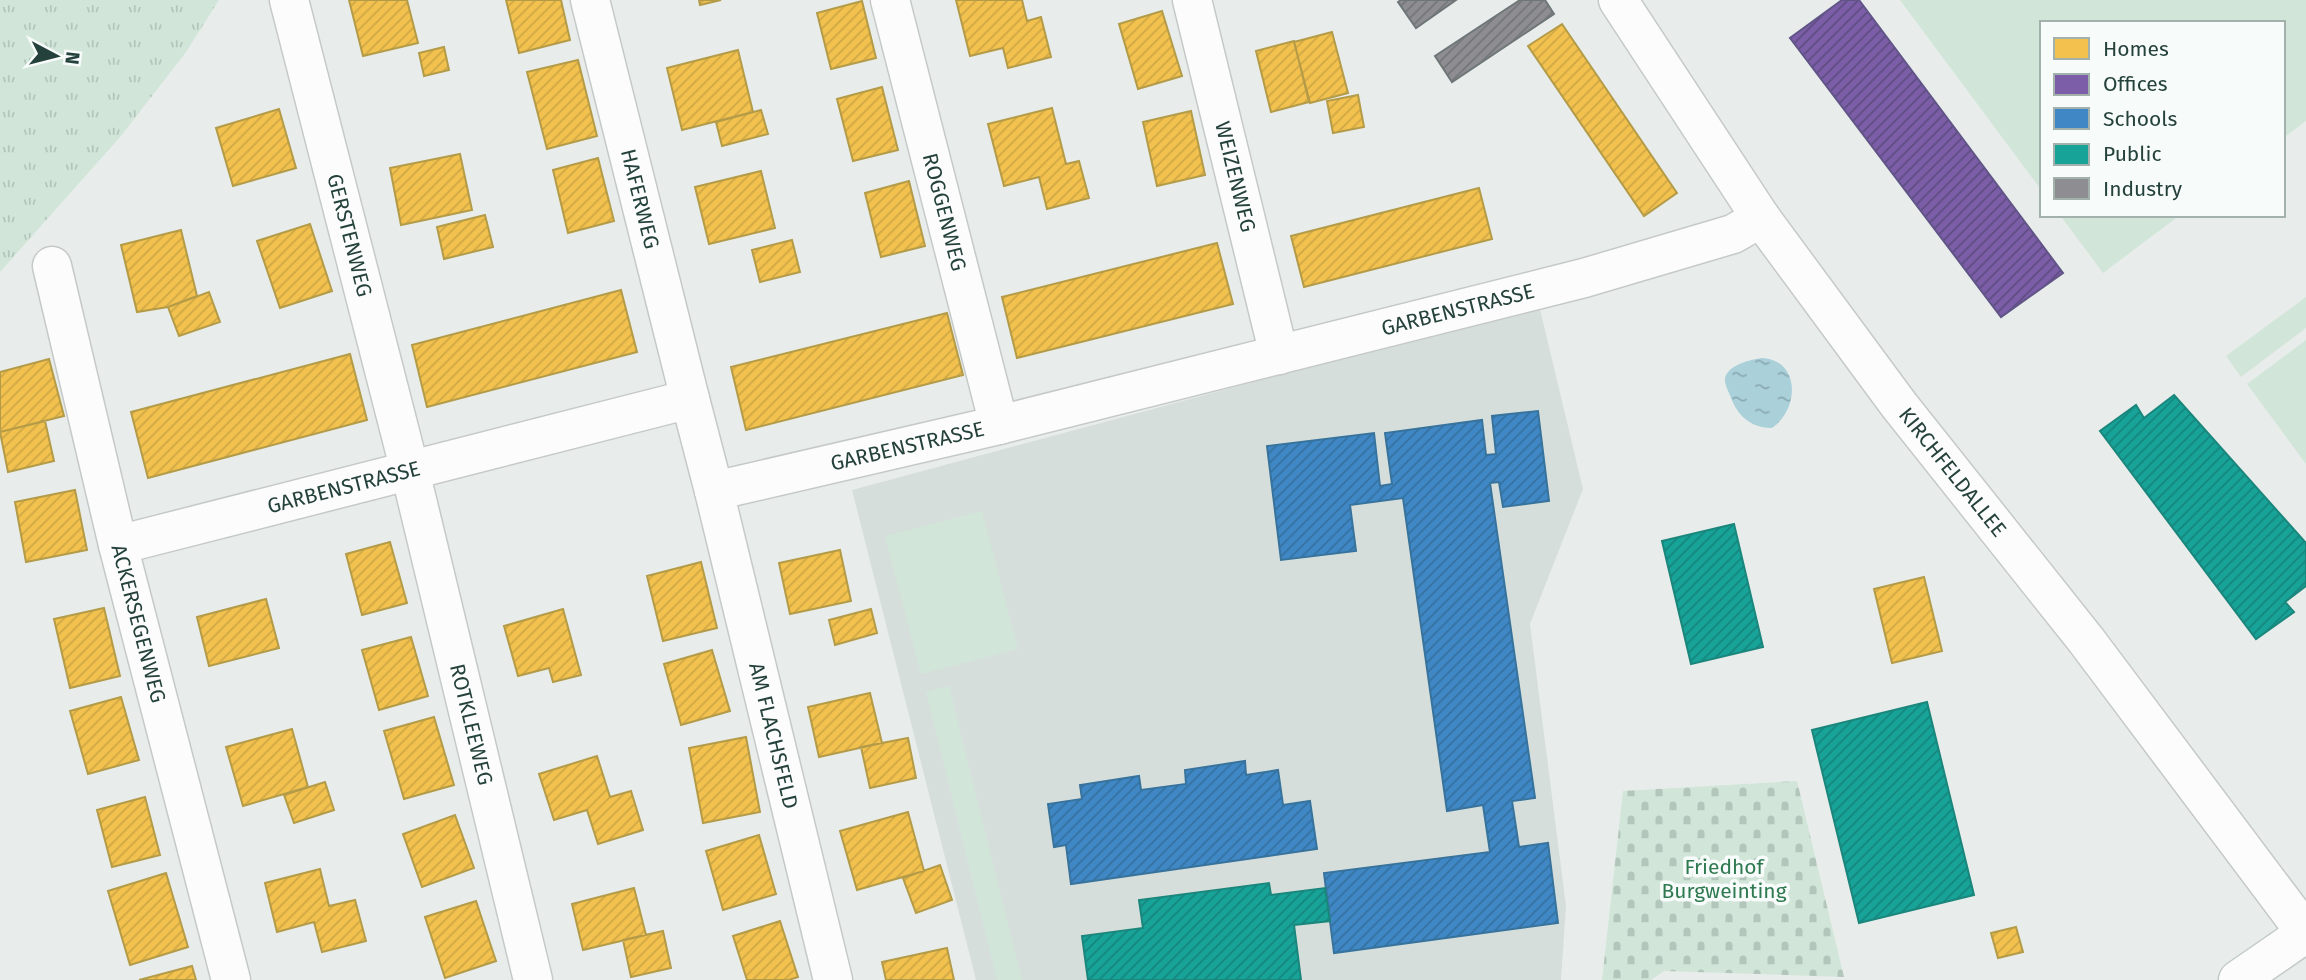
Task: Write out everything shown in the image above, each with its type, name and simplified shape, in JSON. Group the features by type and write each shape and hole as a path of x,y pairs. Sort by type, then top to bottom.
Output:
{"street":[{"name":"GERSTENWEG","path":"289,0 410,471"},
{"name":"HAFERWEG","path":"590,0 690,399"},
{"name":"ROGGENWEG","path":"890,0 999,425"},
{"name":"WEIZENWEG","path":"1192,0 1279,355"},
{"name":"KIRCHFELDALLEE","path":"1618,0 1761,218 1899,405 2078,629 2306,933"},
{"name":"GARBENSTRASSE","path":"714,491 999,425 1584,278 1733,234 1761,218"},
{"name":"ACKERSEGENWEG","path":"52,267 118,545 231,980"},
{"name":"GARBENSTRASSE","path":"118,545 690,399"},
{"path":"690,399 714,491"},
{"name":"ROTKLEEWEG","path":"410,471 533,980"},
{"name":"AM FLACHSFELD","path":"714,491 833,980"},
{"path":"2238,980 2306,933"}],"shaded area":[{"path":"1539,305 1583,489 1530,624 1566,906 1561,980 976,980 852,490"}],"green space":[{"path":"0,0 219,0 186,52 121,136 0,272"},
{"path":"1900,0 2306,0 2306,121 2285,137 2285,21 2040,21 2040,188"},
{"path":"2061,217 2177,217 2103,273"},
{"path":"2306,297 2306,328 2241,377 2226,356"},
{"path":"2306,340 2306,464 2247,384"},
{"path":"982,511 1018,649 921,674 885,536"},
{"path":"949,686 1022,980 997,980 926,692"},
{"name":"Friedhof Burgweinting","path":"1797,781 1844,977 1664,971 1651,980 1602,980 1623,791"}],"water":[{"path":"1763,358 1775,361 1784,368 1792,387 1787,410 1772,428 1758,426 1746,420 1734,404 1725,382 1728,372 1733,368"}],"building: Homes":[{"path":"349,0 407,0 418,43 363,56"},
{"path":"506,0 561,0 570,40 519,53"},
{"path":"699,0 721,0 700,5"},
{"path":"956,0 1022,0 1027,21 1041,17 1051,57 1008,68 1003,48 970,56"},
{"path":"862,1 876,58 831,69 817,13"},
{"path":"1162,11 1182,76 1138,89 1119,24"},
{"path":"1562,24 1677,193 1644,216 1528,46"},
{"path":"1332,32 1348,93 1310,103 1294,42"},
{"path":"1294,41 1309,102 1271,112 1256,51"},
{"path":"444,47 449,70 424,76 419,53"},
{"path":"738,50 753,112 682,130 667,68"},
{"path":"578,60 597,136 547,149 527,72"},
{"path":"882,87 898,150 853,161 837,99"},
{"path":"1358,95 1364,127 1333,133 1327,101"},
{"path":"1052,108 1066,164 1079,161 1089,198 1047,209 1039,177 1004,186 988,124"},
{"path":"279,109 296,168 233,186 216,128"},
{"path":"761,110 768,134 722,146 716,122"},
{"path":"1191,111 1205,175 1157,186 1143,122"},
{"path":"460,154 472,210 401,225 390,168"},
{"path":"598,158 614,221 568,233 553,170"},
{"path":"761,171 775,228 709,244 695,187"},
{"path":"909,181 925,246 881,257 865,193"},
{"path":"1479,188 1492,239 1304,287 1291,236"},
{"path":"485,215 493,247 444,259 437,227"},
{"path":"310,224 332,291 280,308 257,241"},
{"path":"181,230 197,296 168,307 137,312 121,245"},
{"path":"792,240 800,272 760,282 752,250"},
{"path":"1217,243 1233,304 1017,358 1002,297"},
{"path":"621,290 637,352 427,407 412,345"},
{"path":"209,292 220,322 179,336 168,307"},
{"path":"947,313 963,375 746,430 731,367"},
{"path":"350,354 367,420 148,478 131,412"},
{"path":"49,359 64,416 0,432 0,372"},
{"path":"45,421 54,461 8,472 0,432"},
{"path":"75,490 87,550 26,562 15,502"},
{"path":"390,542 407,603 362,615 346,554"},
{"path":"840,550 851,601 790,614 779,563"},
{"path":"701,562 717,628 663,641 647,576"},
{"path":"1924,577 1942,651 1892,663 1874,589"},
{"path":"266,599 279,648 209,666 197,617"},
{"path":"104,608 120,676 70,688 54,619"},
{"path":"563,609 581,675 553,682 549,668 518,676 504,626"},
{"path":"871,609 877,633 835,645 829,620"},
{"path":"411,637 428,696 379,710 362,650"},
{"path":"712,650 730,711 681,725 664,664"},
{"path":"870,693 882,743 819,757 808,707"},
{"path":"121,697 139,760 88,774 70,711"},
{"path":"434,717 454,785 404,799 384,731"},
{"path":"292,729 308,787 243,806 226,747"},
{"path":"746,737 760,812 703,823 689,748"},
{"path":"908,738 916,778 870,788 861,747"},
{"path":"597,756 610,797 631,791 643,830 598,844 587,810 554,820 539,774"},
{"path":"325,782 334,810 294,823 284,795"},
{"path":"145,797 160,855 112,867 97,810"},
{"path":"908,812 924,871 857,890 840,831"},
{"path":"455,815 474,868 422,887 403,834"},
{"path":"759,835 776,894 723,910 706,851"},
{"path":"940,865 952,900 916,913 903,878"},
{"path":"320,869 329,906 355,900 366,941 322,952 314,922 277,932 265,883"},
{"path":"166,873 188,947 130,965 108,891"},
{"path":"634,888 646,935 583,950 572,904"},
{"path":"476,901 496,961 445,978 425,917"},
{"path":"780,921 798,977 789,980 747,980 733,936"},
{"path":"2016,927 2023,952 1998,958 1991,933"},
{"path":"663,931 671,968 631,977 623,940"},
{"path":"947,948 954,980 886,980 882,962"},
{"path":"192,966 196,980 139,980"}],"building: Offices":[{"path":"1842,0 1859,0 2063,273 2001,317 1790,38"}],"building: Schools":[{"path":"1538,411 1549,501 1503,507 1499,482 1490,483 1535,798 1512,801 1519,847 1548,843 1558,923 1334,953 1324,873 1490,852 1483,805 1447,811 1403,498 1350,505 1356,551 1281,560 1267,446 1374,433 1380,486 1392,484 1385,433 1482,420 1486,455 1496,454 1492,416"},
{"path":"1245,761 1246,775 1278,770 1283,805 1310,801 1317,849 1071,884 1066,845 1054,847 1048,804 1082,799 1080,785 1139,776 1141,790 1186,784 1185,770"}],"building: Public":[{"path":"2174,395 2306,543 2306,586 2285,602 2294,612 2256,639 2100,431 2136,405 2144,418"},
{"path":"1734,524 1763,647 1691,664 1662,541"},
{"path":"1927,702 1974,895 1859,923 1812,730"},
{"path":"1269,883 1271,895 1325,888 1330,921 1294,925 1301,980 1088,980 1082,936 1143,928 1139,900"}],"building: Industry":[{"path":"1456,0 1416,28 1398,2"},
{"path":"1520,0 1545,0 1554,14 1452,82 1435,56"}]}
